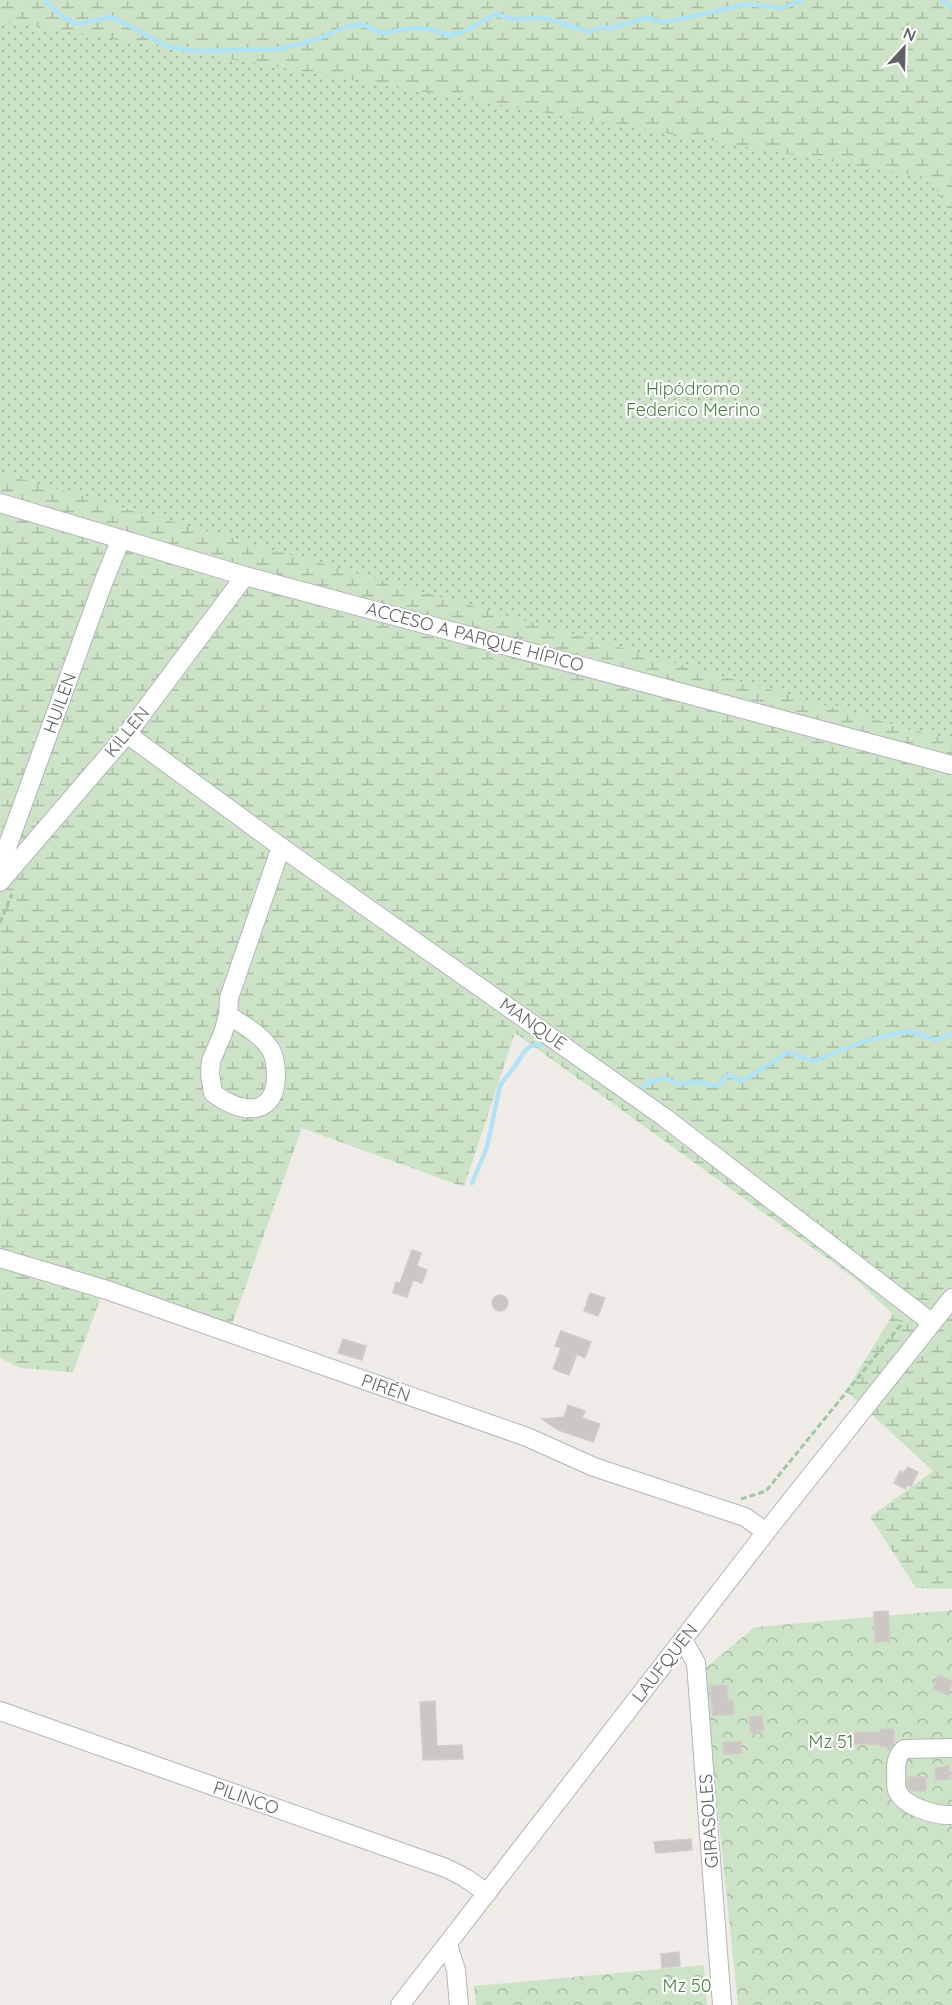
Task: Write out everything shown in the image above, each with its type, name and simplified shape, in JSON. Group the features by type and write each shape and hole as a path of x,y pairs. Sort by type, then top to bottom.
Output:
{"street":[{"name":"ACCESO A PARQUE HÍPICO","path":"0,503 245,576 952,765"},
{"name":"HUILEN","path":"0,867 121,538"},
{"name":"KILLEN","path":"8,886 127,734 245,576"},
{"name":"MANQUE","path":"127,734 281,847 656,1111 932,1323"},
{"path":"228,1015 258,1035 271,1051 276,1070 276,1084 271,1100 263,1107 251,1109 220,1099 213,1093 210,1074 211,1061 228,1015 229,998 281,847"},
{"name":"PIRÉN","path":"0,1258 104,1289 527,1437 594,1467 745,1517 766,1532"},
{"name":"LAUFQUEN","path":"400,2005 766,1532 952,1298"},
{"name":"GIRASOLES","path":"683,1640 696,1663 722,2005"},
{"name":"PILINCO","path":"0,1711 446,1868 487,1893"},
{"path":"952,1748 904,1749 899,1753 896,1761 897,1790 902,1797 920,1809 940,1816 952,1815"},
{"path":"448,1945 456,1970 459,2005"}],"path":[{"path":"0,923 9,898 8,886"},
{"path":"737,1500 766,1491 900,1326 901,1318"}],"green space":[{"path":"0,0 952,0 952,1589 916,1588 870,1517 933,1471 846,1391 893,1314 854,1278 515,1033 464,1187 302,1128 229,1333 104,1289 73,1372 20,1368 0,1358"},
{"name":"Hipódromo Federico Merino","path":"0,20 930,178 952,218 952,741 0,473"},
{"name":"Mz 51","path":"952,1610 952,2005 738,2005 703,1670 755,1627"},
{"name":"Mz 50","path":"704,1965 707,2005 476,2005 474,1986"}],"building":[{"path":"412,1250 421,1253 417,1266 427,1270 422,1283 413,1280 407,1297 393,1293 396,1282 400,1283"},
{"path":"590,1293 605,1298 598,1316 584,1311"},
{"path":"497,1295 503,1295 508,1303 506,1309 497,1311 492,1306 492,1300"},
{"path":"561,1331 591,1342 585,1358 577,1354 569,1375 553,1369 561,1348 555,1346"},
{"path":"343,1339 366,1346 362,1360 338,1353"},
{"path":"568,1405 585,1411 582,1418 600,1424 593,1442 558,1430 542,1419 564,1417"},
{"path":"908,1467 918,1472 911,1487 908,1485 905,1489 894,1483 900,1471 903,1473"},
{"path":"888,1611 890,1641 875,1642 874,1612"},
{"path":"938,1675 952,1681 948,1695 933,1688"},
{"path":"727,1685 728,1700 733,1700 734,1714 713,1716 710,1686"},
{"path":"435,1701 437,1746 462,1745 463,1759 423,1760 420,1702"},
{"path":"762,1715 764,1731 751,1733 749,1717"},
{"path":"880,1729 894,1729 894,1743 891,1747 880,1747 880,1744 836,1745 836,1733 880,1732"},
{"path":"741,1741 742,1753 724,1754 723,1743"},
{"path":"949,1766 951,1779 936,1780 935,1768"},
{"path":"908,1777 926,1777 926,1791 912,1791 907,1786"},
{"path":"691,1839 692,1850 656,1853 654,1842"},
{"path":"679,1952 680,1966 662,1968 661,1954"}],"waterway":[{"path":"45,0 59,14 77,24 109,17 121,21 166,46 201,51 281,49 361,24 382,33 411,28 429,29 450,35 463,32 496,14 511,19 545,18 590,32 602,27 612,28 646,18 665,22 748,4 782,8 803,0"},
{"path":"942,0 952,7"},
{"path":"636,1090 641,1090 647,1083 664,1078 679,1084 697,1082 717,1086 727,1076 742,1081 788,1052 813,1061 865,1041 907,1031 936,1040 952,1033"},
{"path":"472,1183 487,1147 500,1086 528,1048 549,1044"}]}
